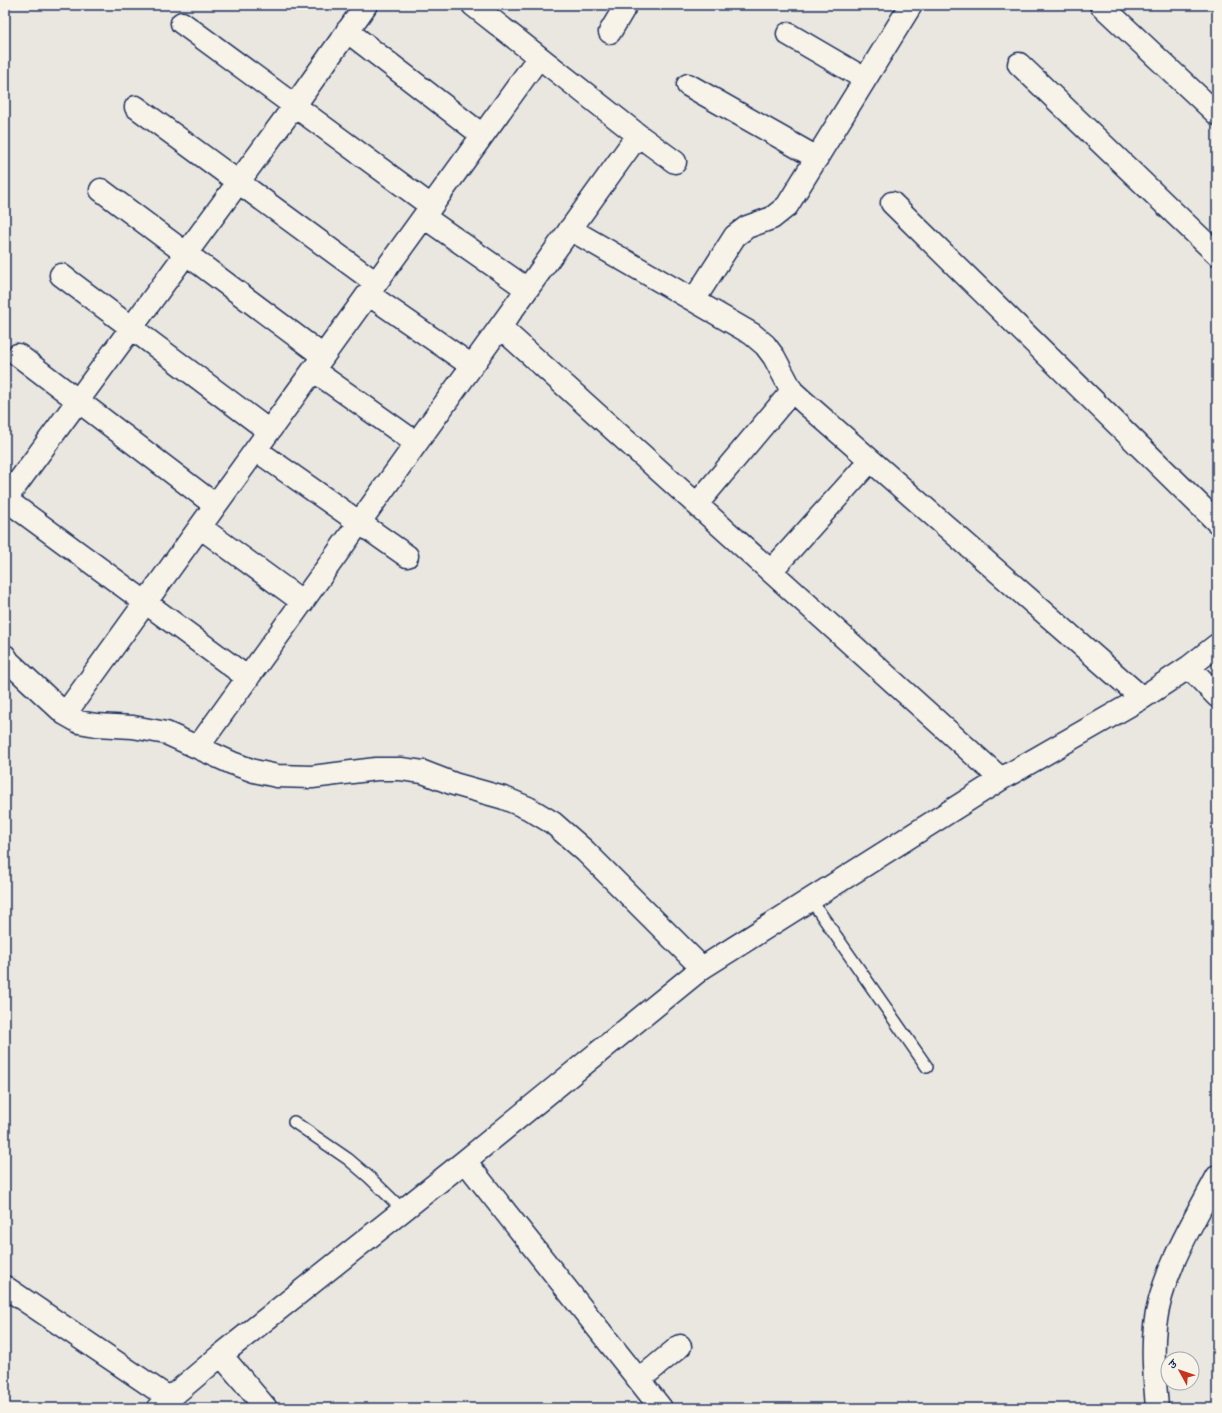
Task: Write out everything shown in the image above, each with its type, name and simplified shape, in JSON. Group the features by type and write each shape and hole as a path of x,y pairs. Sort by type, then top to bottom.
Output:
{"street":[{"path":"248,678 5,499 295,105 366,5"},
{"path":"473,5 638,135 675,162"},
{"path":"610,32 626,5"},
{"path":"694,300 735,236 747,227 772,218 787,206 911,5"},
{"path":"1100,5 1217,114"},
{"path":"182,23 295,105 527,290"},
{"path":"347,31 482,135"},
{"path":"788,34 865,79"},
{"path":"65,714 539,57"},
{"path":"1018,64 1217,254"},
{"path":"688,86 816,158"},
{"path":"136,107 238,182 472,366"},
{"path":"198,747 638,135"},
{"path":"101,190 186,254 416,443"},
{"path":"892,203 1217,522"},
{"path":"570,229 752,334 765,345 774,357 792,391 818,416 1142,698"},
{"path":"61,274 269,431"},
{"path":"500,327 1001,779"},
{"path":"18,355 215,505"},
{"path":"697,504 792,391"},
{"path":"256,450 407,556"},
{"path":"771,571 870,461"},
{"path":"200,527 303,602"},
{"path":"5,1287 164,1403 221,1355 465,1161 702,968 1001,779 1142,698 1217,645"},
{"path":"5,656 9,662 65,714 79,722 96,725 133,727 166,733 232,763 254,771 277,776 312,778 376,769 401,769 423,772 454,784 504,798 528,808 553,823 585,851 702,968"},
{"path":"1189,666 1217,696"},
{"path":"465,1161 661,1408"},
{"path":"1157,1408 1154,1375 1155,1325 1163,1293 1176,1255 1217,1177"},
{"path":"639,1380 680,1346"},
{"path":"221,1355 266,1408"}],"lane":[{"path":"811,900 927,1067"},
{"path":"294,1122 348,1160 369,1177 403,1210"}]}
